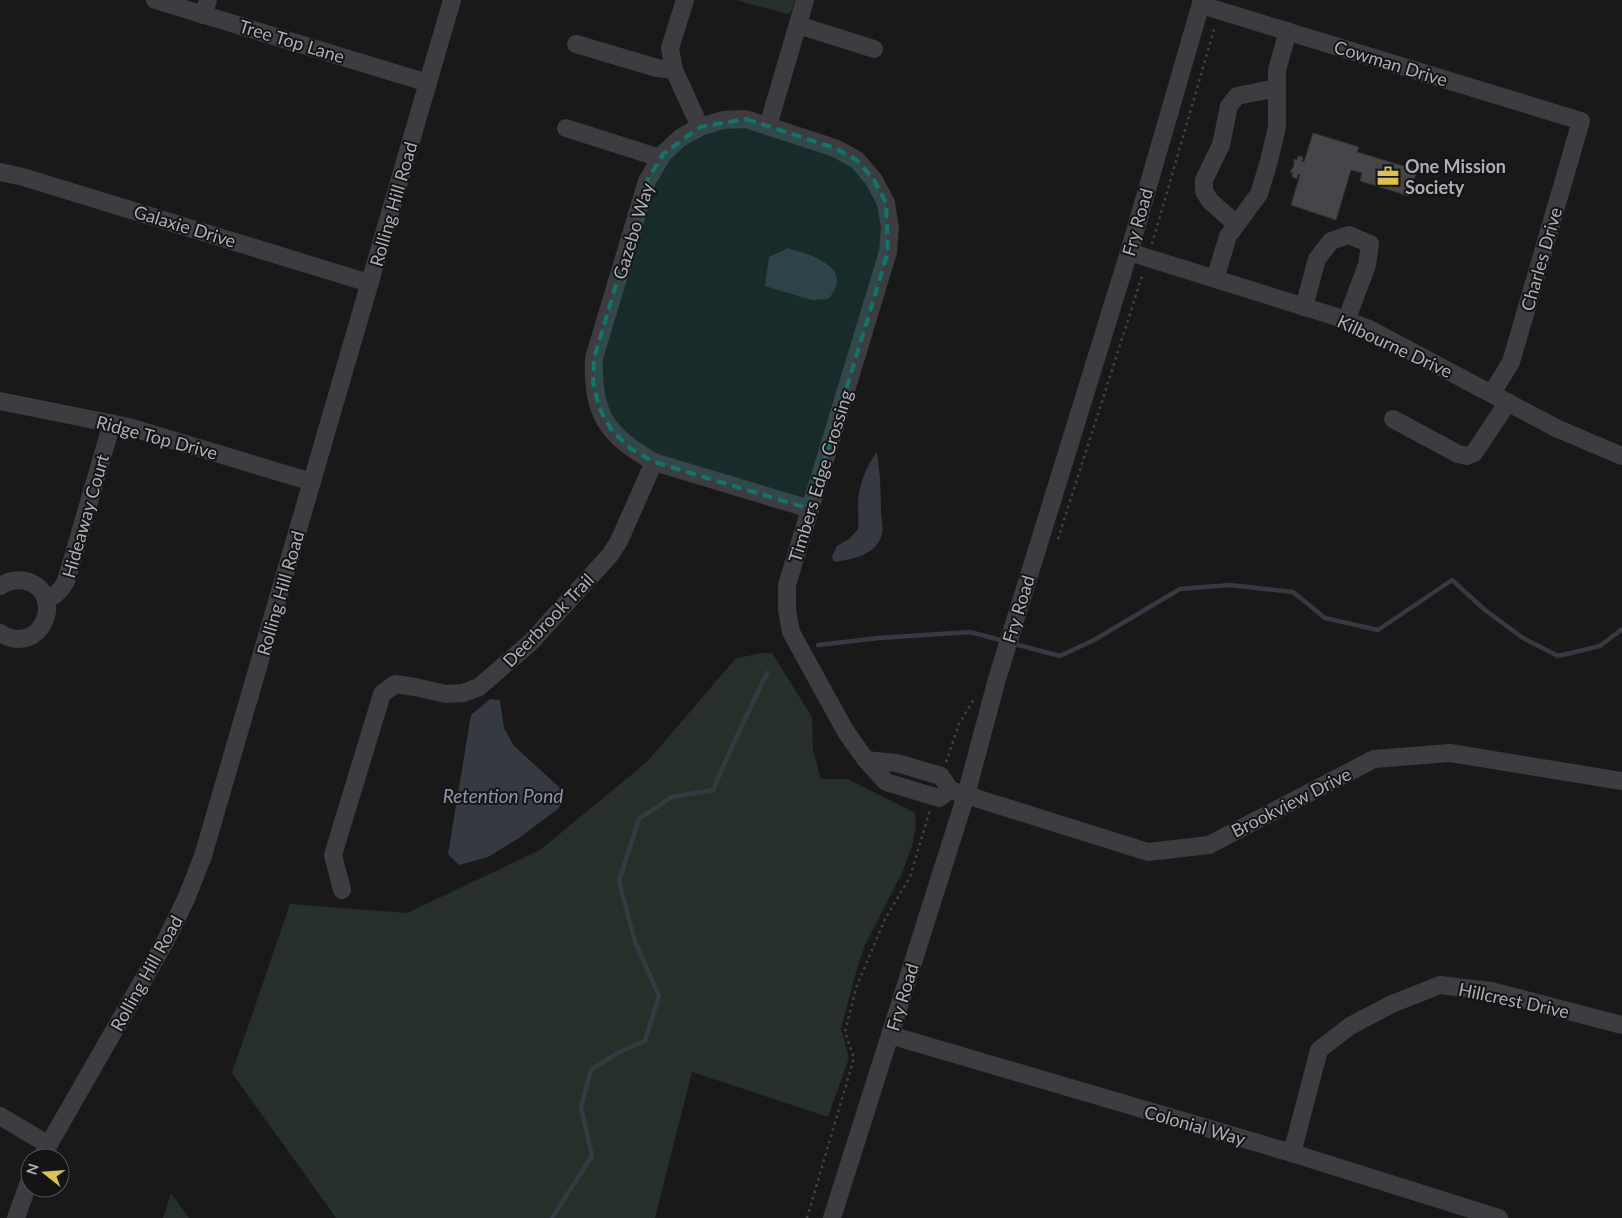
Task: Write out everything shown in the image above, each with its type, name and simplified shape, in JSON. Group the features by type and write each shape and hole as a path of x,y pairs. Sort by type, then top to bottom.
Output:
{"street":[{"name":"Tree Top Lane","path":"155,0 206,7 428,83"},
{"name":"Rolling Hill Road","path":"47,1148 166,940 195,877 452,0"},
{"path":"685,0 670,48 674,70 700,126"},
{"path":"768,126 805,0"},
{"name":"Cowman Drive","path":"1202,2 1219,10 1581,121"},
{"name":"Fry Road","path":"832,1218 890,1036 948,789 997,679 1128,252 1202,2"},
{"path":"798,25 874,49"},
{"path":"1215,279 1228,236 1259,194 1269,161 1277,127 1276,70 1288,31"},
{"path":"576,44 656,68 674,70"},
{"path":"1236,224 1210,201 1204,192 1204,180 1221,145 1229,106 1237,96 1277,88"},
{"name":"Gazebo Way","path":"810,509 654,462 631,449 612,431 599,408 593,382 594,358 647,181 663,154 680,138 700,126 723,120 746,119 835,148 857,160 874,180"},
{"name":"Charles Drive","path":"1492,393 1511,362 1581,121"},
{"path":"566,128 660,158"},
{"name":"Galaxie Drive","path":"0,172 23,177 369,283"},
{"name":"Timbers Edge Crossing","path":"874,180 886,203 890,227 888,252 787,585 786,610 791,632 846,732 866,760 898,763 948,789"},
{"path":"1304,307 1317,259 1331,241 1349,235 1370,244 1366,265 1346,321"},
{"name":"Kilbourne Drive","path":"1128,252 1346,321 1384,337 1558,429 1622,456"},
{"name":"Ridge Top Drive","path":"0,402 112,423 312,482"},
{"path":"1393,418 1458,454 1467,456 1474,453 1508,402"},
{"name":"Hideaway Court","path":"0,586 13,580 29,582 42,593 46,600 62,589 66,581 112,423"},
{"name":"Deerbrook Trail","path":"342,890 333,855 382,694 395,684 446,694 463,693 479,687 530,643 610,555 619,542 654,462"},
{"path":"0,633 9,638 18,639 35,633 42,626 46,618 46,600"},
{"name":"Brookview Drive","path":"948,789 1148,852 1209,845 1374,759 1450,753 1622,781"},
{"name":"Hillcrest Drive","path":"1292,1153 1319,1050 1350,1026 1392,1004 1440,985 1491,991 1622,1025"},
{"name":"Colonial Way","path":"890,1036 1292,1153 1500,1218"},
{"path":"0,1116 41,1148"},
{"path":"16,1218 23,1198"}],"path":[{"path":"1056,544 1148,258 1219,10"},
{"path":"807,1218 854,1058 845,1032 856,988 885,919 910,877 948,789 959,724 975,698"}],"highlighted area":[{"path":"746,119 835,148 857,160 874,180 886,203 888,252 810,509 654,462 631,449 612,431 599,408 593,382 594,358 647,181 663,154 700,127"}],"shaded area":[{"path":"735,0 795,0 792,10 788,14"},
{"path":"760,653 772,653 812,717 813,750 821,779 847,779 915,813 916,827 912,846 903,871 865,945 854,979 841,1029 849,1058 828,1117 692,1072 655,1218 336,1218 232,1073 290,904 407,913 540,850 648,761 735,659"},
{"path":"171,1193 189,1218 163,1218"}],"water":[{"path":"788,248 819,259 828,264 834,271 837,279 835,288 828,299 812,300 765,286 769,257"},
{"path":"877,452 882,534 875,547 869,552 856,558 834,562 832,557 837,546 849,539 858,529 858,498 861,484 866,470"},
{"name":"Retention Pond","path":"490,699 500,700 504,728 514,746 560,788 563,799 559,808 519,838 488,857 459,865 448,854 471,715"}],"building":[{"name":"One Mission Society","path":"1313,133 1359,147 1357,152 1417,170 1409,196 1360,181 1362,173 1351,170 1336,220 1291,205 1300,175 1298,174 1297,179 1292,177 1293,173 1290,172 1294,166 1294,159 1297,160 1298,156 1303,157 1302,161 1304,162"}],"waterway":[{"path":"1011,643 1060,656 1094,640 1180,589 1230,585 1293,592 1325,618 1378,630 1452,580 1485,610 1523,638 1558,656 1600,646 1622,629"},
{"path":"818,645 879,638 970,632 1004,641"},
{"path":"552,1218 592,1156 581,1107 591,1070 619,1052 645,1041 659,996 635,942 619,881 639,819 672,797 713,790 767,673"}],"place":[{"name":"One Mission Society","path":"1388,176"}]}
